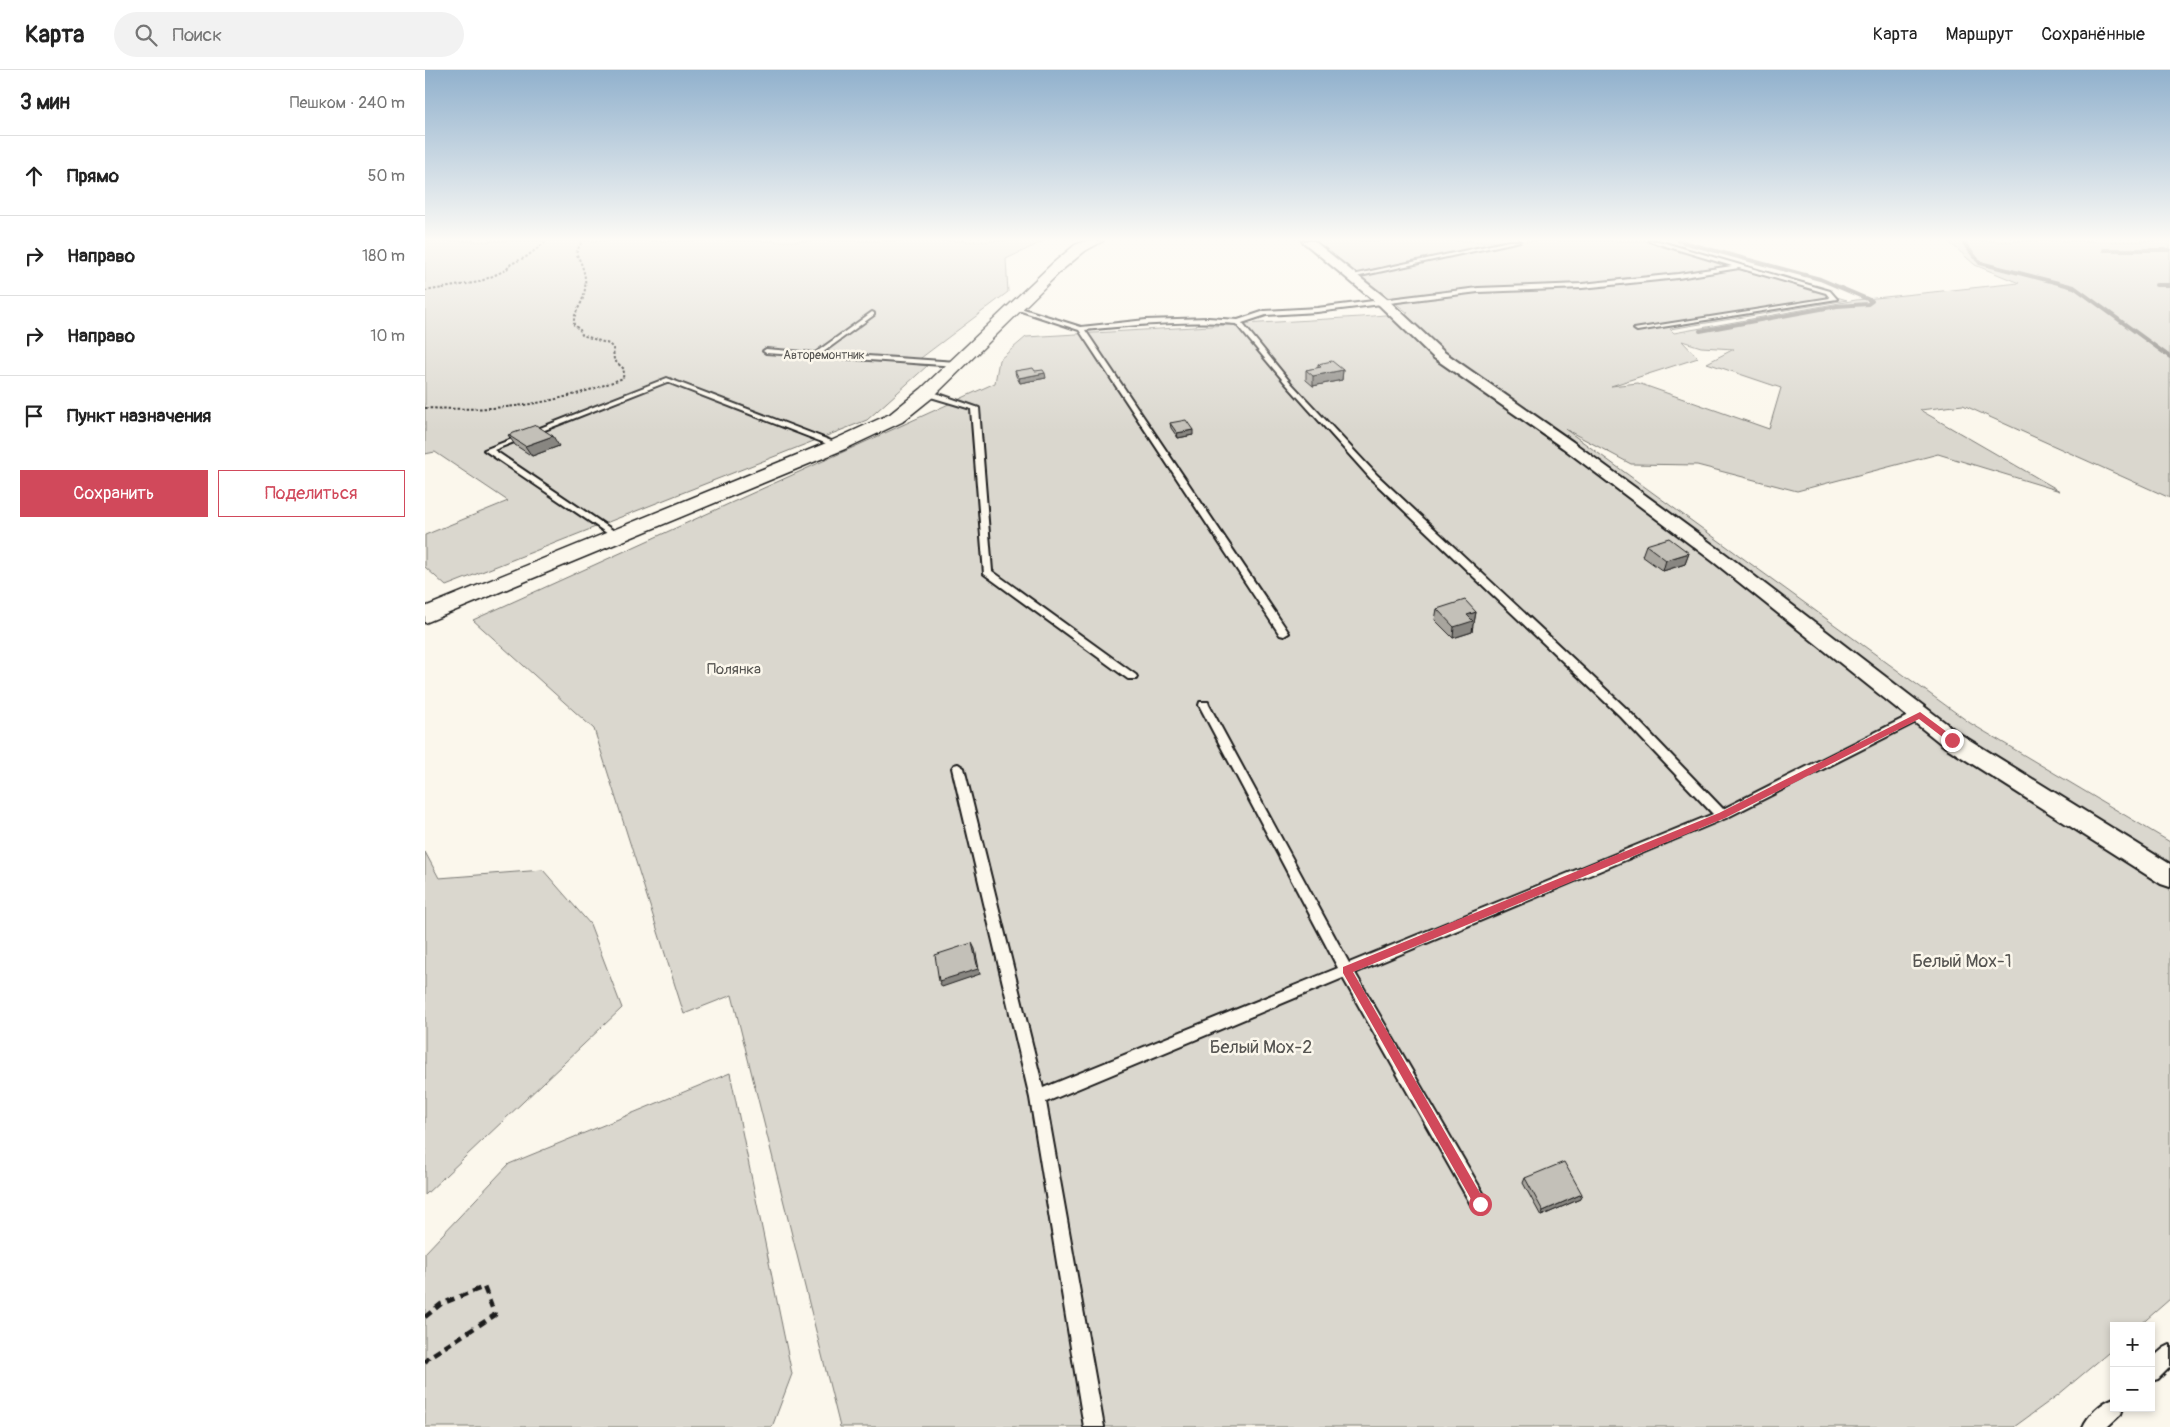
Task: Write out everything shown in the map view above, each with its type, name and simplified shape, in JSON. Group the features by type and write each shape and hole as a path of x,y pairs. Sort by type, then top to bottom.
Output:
{"street":[{"path":"425,616 838,445 896,418 927,393 1019,304"},
{"path":"1385,304 1439,355 1568,445 1683,531 1952,740 2170,877"}],"lane":[{"path":"1015,308 1081,329 1155,322 1208,320 1239,322 1265,314 1360,304"},
{"path":"1637,329 1799,304"},
{"path":"816,355 872,314"},
{"path":"1239,322 1289,384 1374,477 1624,713 1722,815"},
{"path":"1081,329 1283,633"},
{"path":"766,351 957,364"},
{"path":"617,537 488,450 667,380 838,445"},
{"path":"927,393 975,408 987,572 1132,677"},
{"path":"1204,706 1346,970 1480,1204"},
{"path":"1038,1098 1722,815 1920,715"},
{"path":"958,768 1038,1098 1094,1427"},
{"path":"2155,1368 2170,1354"},
{"path":"2093,1427 2110,1411"}],"path":[{"path":"425,408 473,409 542,403 593,390 623,378 625,368 621,363 613,360 613,348 609,344 582,335 580,330 574,325 574,313 580,304"},
{"path":"425,1317 441,1304 484,1287 495,1315 429,1357 425,1362"}],"green space":[{"name":"Авторемонтник","path":"425,304 992,304 913,364 927,366 867,420 446,586 425,567 425,535 508,501 435,452 425,454"},
{"path":"1397,304 1821,304 1670,329 1674,333 1832,304 2170,304 2170,498 1963,405 1920,410 2060,491 1938,454 1797,491 1697,465 1631,464 1565,429 1970,723 2170,842 2170,1299 2144,1322 2110,1322 2110,1351 2058,1395 2014,1427 840,1427 732,995 684,1014 594,729 473,620 995,383 999,360 1026,337 1408,313","holes":["1682,341 1701,347 1734,349 1707,363 1781,388 1769,429 1638,383 1611,386 1698,358"]},
{"path":"425,852 439,878 543,870 590,924 622,1008 425,1195"},
{"path":"730,1073 792,1374 772,1427 425,1427 425,1253 509,1164"}],"building":[{"path":"1332,361 1343,370 1313,376 1306,370 1321,367 1318,364"},
{"path":"1033,368 1035,371 1043,370 1045,373 1019,378 1015,371"},
{"path":"1186,420 1193,430 1177,433 1170,423"},
{"path":"536,425 553,436 525,446 508,435"},
{"path":"1669,538 1689,553 1666,560 1646,545"},
{"path":"1465,600 1476,612 1467,615 1473,621 1454,627 1437,609"},
{"path":"972,943 978,969 939,981 935,955"},
{"path":"1564,1162 1582,1194 1543,1211 1525,1178"}],"waterway":[{"path":"1700,331 1837,306 1863,304"},
{"path":"2098,304 2170,357"}],"route":[{"path":"1480,1204 1346,970 1722,815 1920,715 1952,740"}],"park label":[{"name":"Полянка","path":"734,669"},
{"name":"Белый Мох-1","path":"1962,961"},
{"name":"Белый Мох-2","path":"1261,1047"}]}
